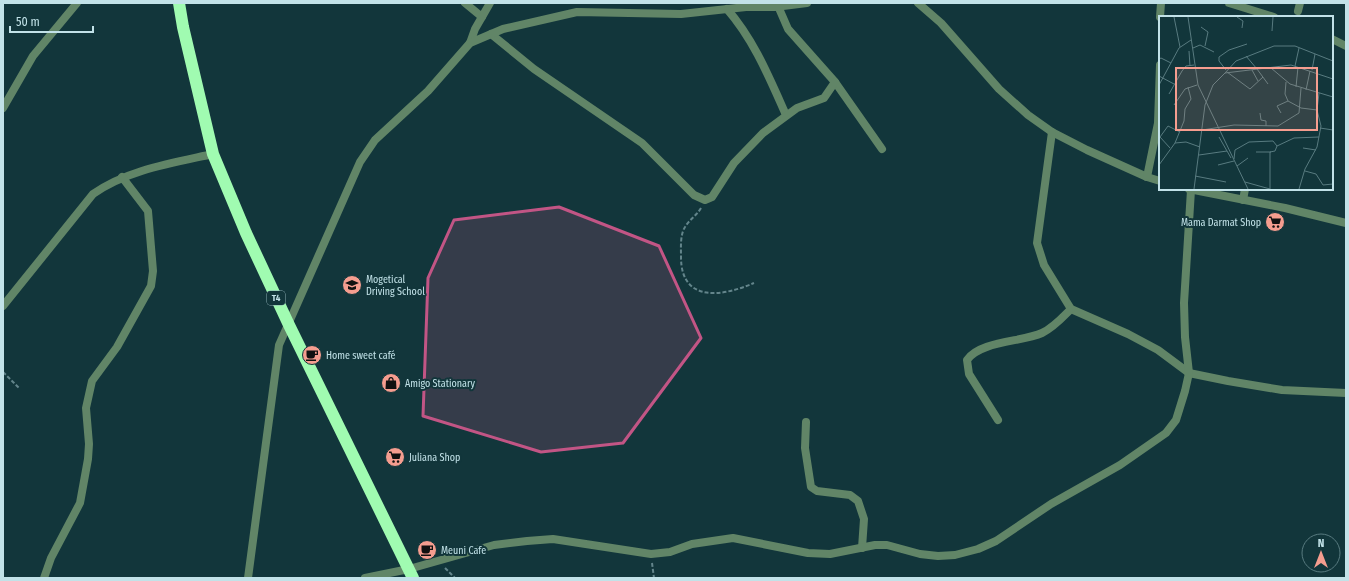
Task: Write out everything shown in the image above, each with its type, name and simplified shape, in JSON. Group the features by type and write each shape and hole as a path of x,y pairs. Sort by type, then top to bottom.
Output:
{"highway":[{"name":"T4","path":"179,3 183,27 213,154 246,233 289,325 411,574"}],"street":[{"path":"3,108 33,56 77,3"},
{"path":"465,3 482,17"},
{"path":"248,578 279,345 360,162 376,140 428,91 470,43 475,29 490,3"},
{"path":"470,43 491,34 530,22 577,12 682,14 807,3"},
{"path":"918,3 941,22 999,90 1052,132 1147,177 1159,181"},
{"path":"1160,3 1160,16"},
{"path":"1228,3 1271,16"},
{"path":"775,5 792,35 835,82 882,149"},
{"path":"727,9 742,26 753,44 786,115"},
{"path":"491,34 534,69 642,143 694,195 705,200 712,197 719,189 734,163 763,133 786,115 805,104 817,102 824,98 835,82"},
{"path":"1333,40 1346,46"},
{"path":"1147,177 1158,123 1159,94"},
{"path":"1052,132 1037,243 1044,265 1072,309 1128,334 1158,350 1189,373 1282,390 1346,393"},
{"path":"3,306 93,194 122,177 213,154"},
{"path":"44,578 51,558 80,503 88,459 89,444 86,408 92,382 117,346 151,286 153,271 148,211 122,177"},
{"path":"365,578 411,574 438,561 494,545 553,539 651,554 670,552 692,544 733,538 808,553 830,554 875,545 887,545 920,554 955,555 978,549 996,541 1051,504 1120,465 1166,433 1176,420 1186,391 1189,373 1185,337 1184,303 1190,190"},
{"path":"1195,190 1346,223"},
{"path":"1243,200 1245,190"},
{"path":"998,420 969,374 967,360 971,354 992,346 1043,332 1072,309"},
{"path":"806,422 805,448 812,487 817,491 850,495 858,501 864,519 862,548"}],"path":[{"path":"705,200 695,216 685,226 681,237 681,266 689,285 702,292 718,294 737,290 754,283"},
{"path":"3,372 19,388"},
{"path":"651,554 654,578"},
{"path":"438,561 455,578"}],"highlighted area":[{"path":"559,207 659,246 701,338 623,443 541,452 423,416 428,278 454,220"}],"place":[{"name":"Mama Darmat Shop","path":"1275,222"},
{"name":"Mogetical Driving School","path":"352,285"},
{"name":"Home sweet café","path":"312,355"},
{"name":"Amigo Stationary","path":"391,383"},
{"name":"Juliana Shop","path":"395,457"},
{"name":"Meuni Cafe","path":"427,550"}]}
